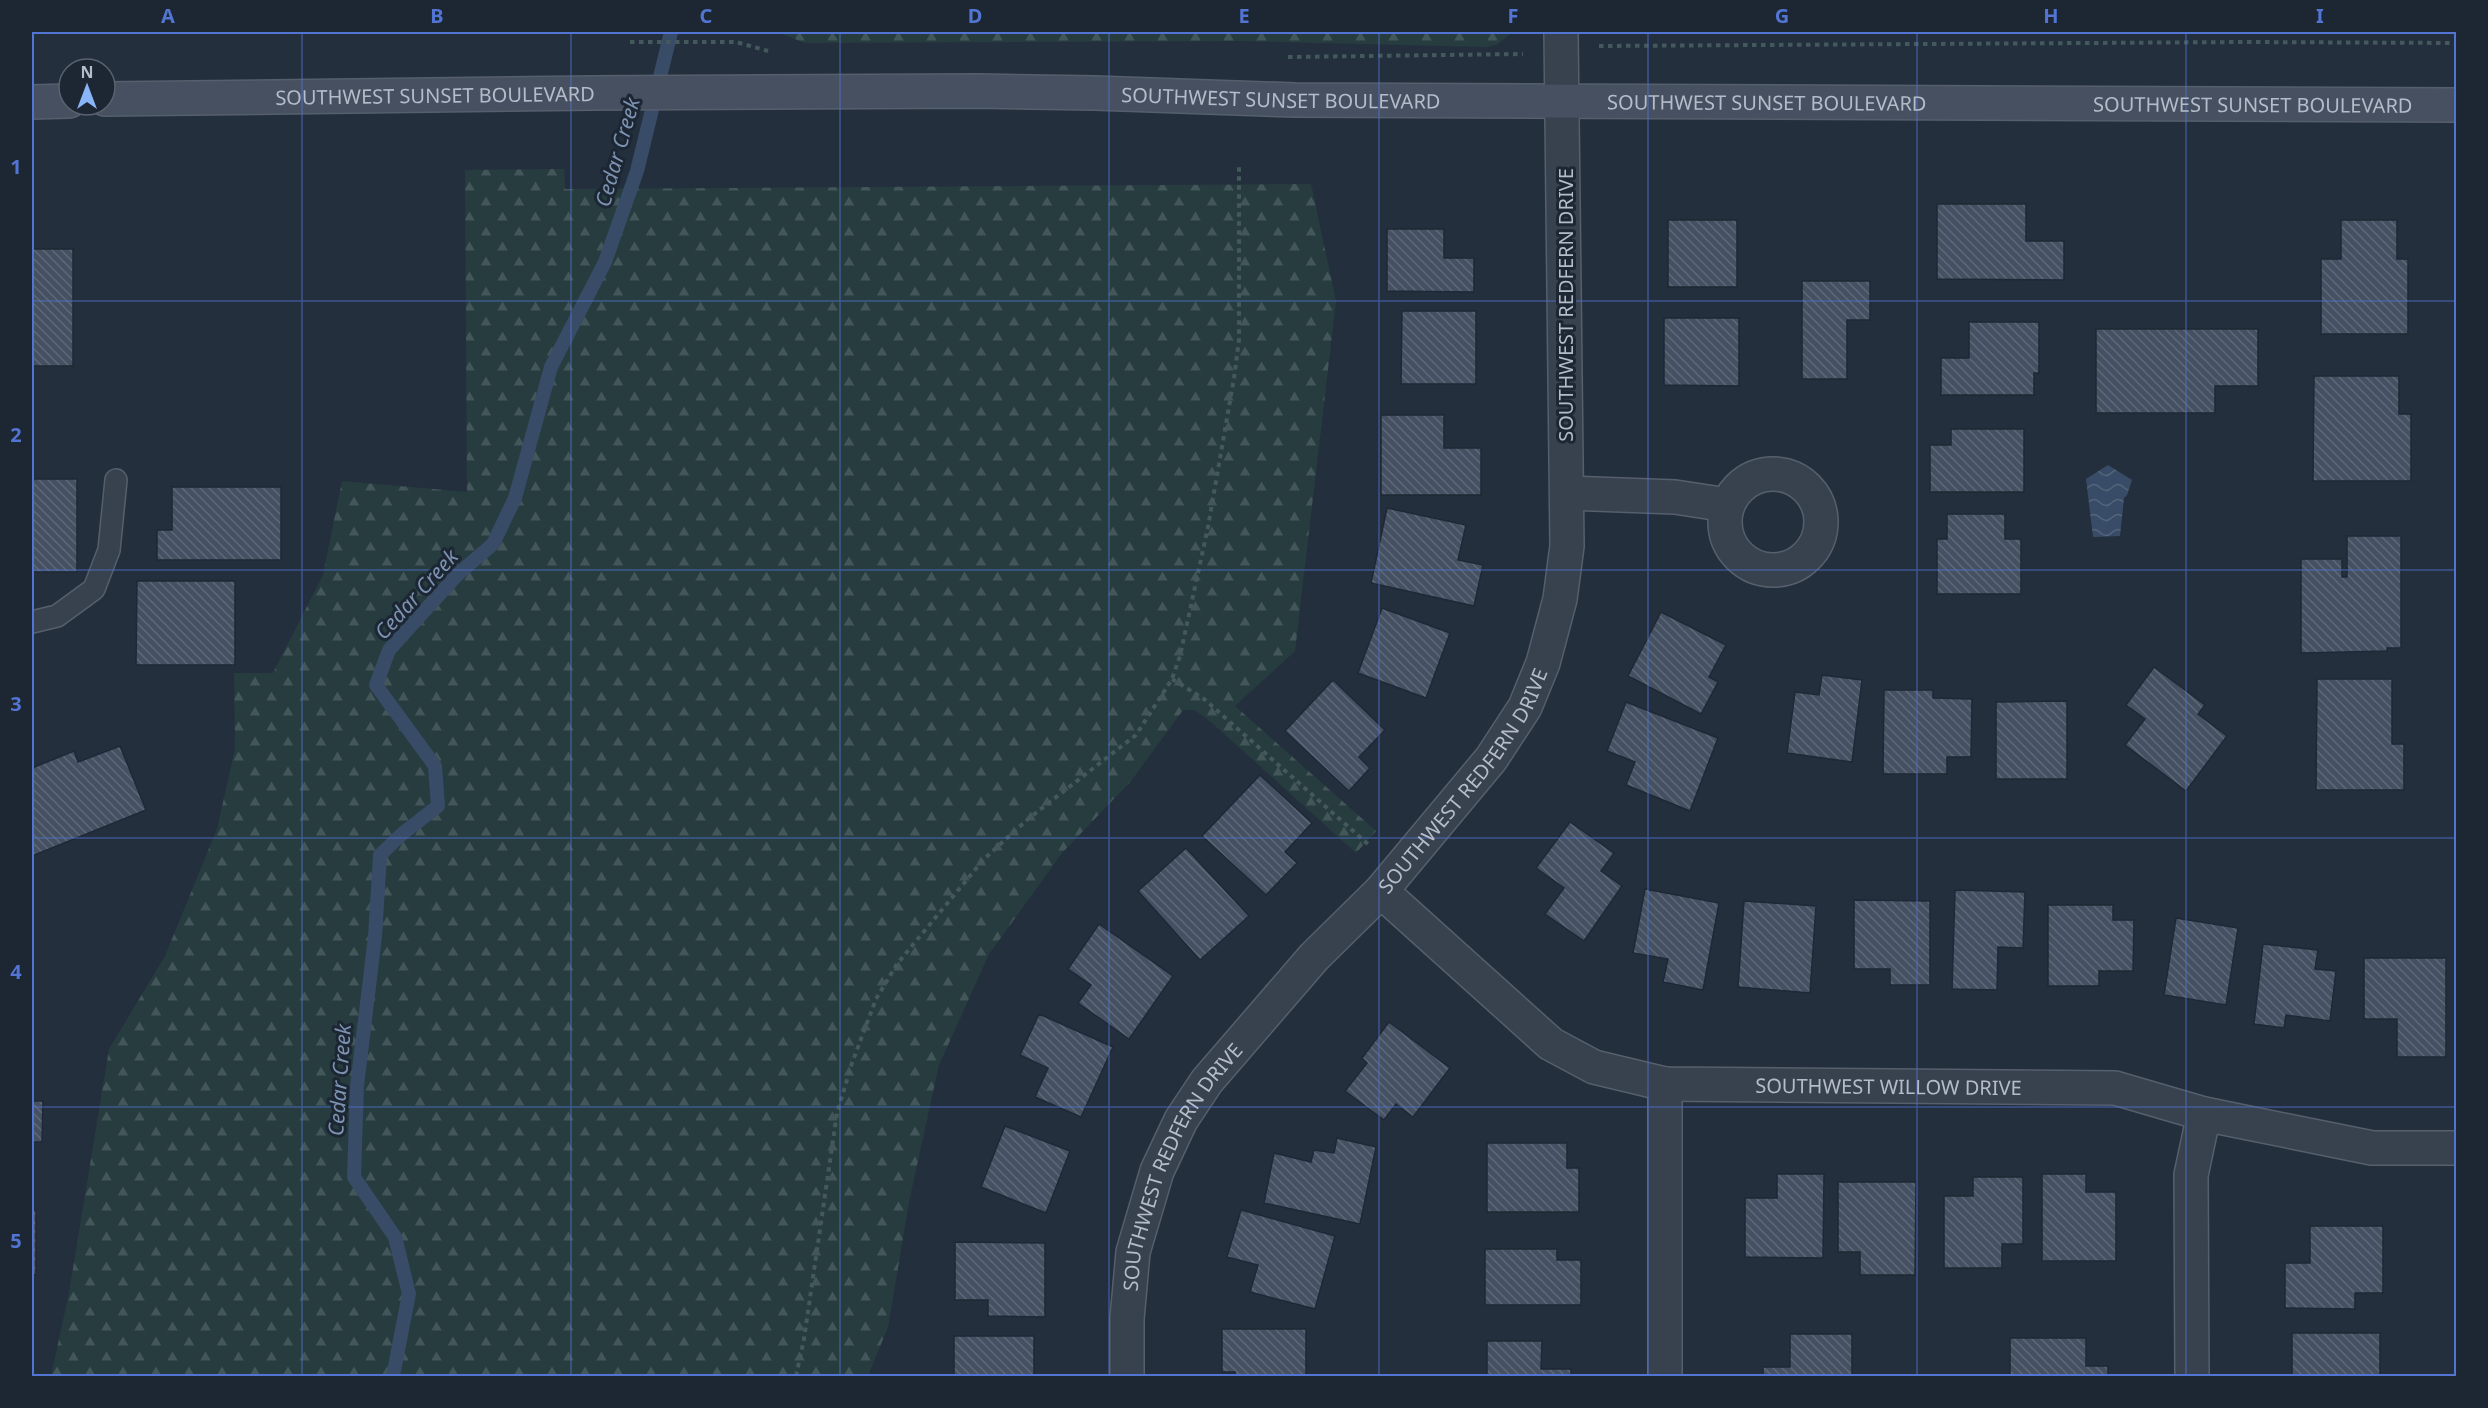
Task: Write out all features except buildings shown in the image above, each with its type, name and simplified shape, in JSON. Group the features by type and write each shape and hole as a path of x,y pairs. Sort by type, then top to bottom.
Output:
{"main road":[{"name":"SOUTHWEST SUNSET BOULEVARD","path":"117,99 978,91 1295,100 2457,105"},
{"path":"32,102 57,101"}],"street":[{"name":"SOUTHWEST REDFERN DRIVE","path":"1127,1377 1128,1297 1133,1252 1157,1171 1181,1119 1207,1081 1314,957 1390,880 1491,759 1534,690 1560,598 1567,546 1561,32"},
{"path":"1567,493 1675,497 1726,506"},
{"name":"SOUTHWEST WILLOW DRIVE","path":"1390,880 1551,1044 1594,1067 1665,1084 2115,1088 2204,1114 2372,1148 2457,1148"},
{"path":"1665,1084 1665,1377"},
{"path":"2192,1377 2191,1175 2204,1114"}],"lane":[{"path":"32,622 57,616 94,589 109,550 116,480"}],"path":[{"path":"630,42 712,42"},
{"path":"1608,45 2457,43"},
{"path":"796,1377 837,1113 852,1062 876,999 897,964 984,859 1028,819 1136,735 1172,679 1180,656 1208,527 1234,378 1239,304 1239,164"},
{"path":"1172,679 1204,699 1360,838 1390,880"}],"green space":[{"path":"777,32 1512,32 1498,44 1487,47 1241,41 805,43"},
{"path":"564,169 565,189 1311,184 1336,301 1295,651 1235,706 1376,831 1356,853 1211,722 1195,710 1183,710 1131,781 1062,853 989,954 939,1065 910,1197 888,1327 868,1376 51,1376 69,1293 109,1049 165,956 217,829 235,749 234,673 273,673 323,575 342,481 467,492 465,170"}],"water":[{"path":"2108,465 2132,480 2124,498 2120,536 2093,537 2086,479"}],"waterway":[{"name":"Cedar Creek","path":"393,1376 409,1294 395,1237 354,1177 357,1086 375,937 380,855 402,834 438,806 435,766 376,685 389,650 457,575 493,544 515,498 551,367 605,262 637,171 671,32"}]}
